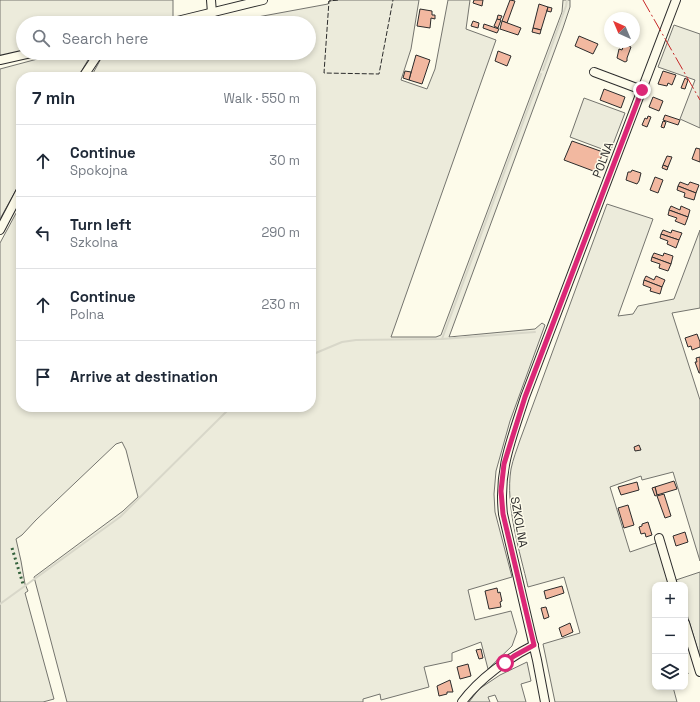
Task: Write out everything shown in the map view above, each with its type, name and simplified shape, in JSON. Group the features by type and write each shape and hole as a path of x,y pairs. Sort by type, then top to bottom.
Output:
{"street":[{"path":"211,0 212,13"},
{"path":"199,16 263,0"},
{"name":"POLNA","path":"552,327 676,0"},
{"path":"0,60 16,56"},
{"path":"86,72 94,60"},
{"path":"594,72 642,90"},
{"path":"0,230 16,200"},
{"name":"SZKOLNA","path":"545,702 534,645 503,514 501,499 502,477 508,448 525,397 552,327"},
{"path":"659,538 672,582"},
{"path":"688,633 700,672"},
{"path":"462,702 477,686 505,663 514,656 534,645"}],"shaded area":[{"path":"0,0 173,0 173,16 16,16 16,54 0,58"},
{"path":"419,0 411,49 401,80 427,89 435,69 448,0 470,0 466,29 496,40 391,337 436,337 441,335 562,12 563,0 570,0 570,7 563,28 449,337 535,329 542,323 545,325 510,421 496,471 494,494 495,512 512,577 468,590 475,620 511,611 517,632 512,646 488,669 481,642 452,653 452,661 424,667 429,687 381,700 380,694 363,699 363,702 67,702 34,577 123,511 138,497 126,450 122,442 116,444 22,535 16,539 25,584 28,591 25,593 54,699 43,702 0,702 0,243 16,213 16,412 316,412 316,72 94,72 100,60 316,60 316,16 263,16 328,4 329,1"},
{"path":"674,25 700,34 700,128 680,119 695,80 658,67"},
{"path":"34,60 88,60 81,72 16,72 16,190 0,219 0,69"},
{"path":"584,98 625,113 610,152 570,137"},
{"path":"607,204 653,219 618,316 633,314 638,306 674,299 700,230 700,308 672,313 700,400 700,561 673,472 642,480 641,476 610,487 630,552 656,543 669,582 652,582 652,690 674,690 677,702 555,702 543,644 580,633 564,577 528,587 514,529 510,498 511,469 520,440"},
{"path":"700,572 700,657 688,618 688,582 677,582 676,580"},
{"path":"527,662 531,681 521,684 526,702 498,702 495,695 488,697 490,702 469,702 479,689 500,675"}],"building":[{"path":"474,0 483,0 482,6 473,3"},
{"path":"510,0 515,1 507,23 502,21"},
{"path":"539,4 548,7 541,30 533,28"},
{"path":"548,7 552,8 551,12 547,11"},
{"path":"420,9 432,11 432,15 435,15 435,19 431,18 430,28 417,26"},
{"path":"498,15 502,16 500,20 497,19"},
{"path":"497,19 501,20 498,28 494,26"},
{"path":"473,21 479,23 478,28 471,26"},
{"path":"502,21 521,28 518,35 500,29"},
{"path":"484,24 499,29 497,33 483,28"},
{"path":"533,28 541,30 540,34 532,32"},
{"path":"579,36 598,44 593,54 575,46"},
{"path":"623,48 631,48 627,61 625,62 617,58 619,49 622,50"},
{"path":"498,51 511,56 507,66 495,61"},
{"path":"416,55 430,60 422,84 409,80"},
{"path":"405,71 411,72 409,80 403,78"},
{"path":"663,71 676,75 672,85 668,83 667,86 658,84"},
{"path":"685,78 688,80 685,89 681,88"},
{"path":"604,89 625,97 621,108 600,100"},
{"path":"653,97 663,101 659,111 649,107"},
{"path":"665,115 680,120 678,125 663,120"},
{"path":"648,116 651,117 647,127 642,125 645,118 647,119"},
{"path":"663,121 666,122 664,128 661,127"},
{"path":"572,141 603,152 596,172 564,160"},
{"path":"696,148 700,149 700,162 692,159"},
{"path":"667,156 672,157 668,167 663,165"},
{"path":"663,165 668,167 667,170 662,168"},
{"path":"632,170 641,173 637,184 626,180 628,172 631,172"},
{"path":"655,177 663,180 658,193 650,190"},
{"path":"680,182 688,185 690,182 699,185 696,193 678,186"},
{"path":"678,186 696,193 694,200 684,197 685,193 677,190"},
{"path":"671,206 680,210 681,206 690,210 688,217 669,210"},
{"path":"669,210 688,217 685,225 675,221 677,218 668,215"},
{"path":"663,230 671,233 672,230 682,233 679,240 661,234"},
{"path":"661,234 679,240 676,248 667,244 668,241 660,238"},
{"path":"654,253 663,256 664,253 673,256 671,264 652,257"},
{"path":"652,257 671,264 668,271 659,268 660,264 651,261"},
{"path":"646,276 654,280 656,276 665,280 662,287 644,280"},
{"path":"644,280 662,287 660,294 650,291 651,288 643,285"},
{"path":"697,334 700,347 692,350 691,346 688,347 685,338"},
{"path":"700,357 699,373 695,362 697,362 696,358"},
{"path":"639,445 641,450 635,451 634,447"},
{"path":"674,481 677,489 657,495 655,487"},
{"path":"637,482 639,490 621,495 618,487"},
{"path":"655,487 657,495 655,496 652,488"},
{"path":"664,494 671,516 665,518 657,496"},
{"path":"628,505 634,525 624,528 618,508"},
{"path":"648,522 652,535 646,537 645,533 641,534 639,527"},
{"path":"685,532 688,542 676,546 673,536"},
{"path":"562,586 564,593 546,599 544,591"},
{"path":"497,588 498,593 500,592 502,601 500,602 501,607 489,609 485,591"},
{"path":"546,607 549,617 544,619 541,608"},
{"path":"570,623 573,632 562,637 559,628"},
{"path":"481,649 483,658 479,659 476,650"},
{"path":"468,664 471,676 460,679 457,667"},
{"path":"450,680 453,692 447,692 447,694 439,696 437,686"}],"waterway":[{"path":"543,70 567,0"},
{"path":"442,339 541,74"},
{"path":"316,353 342,342 356,340 442,339 535,332"},
{"path":"0,604 120,517 226,412"}],"hedge":[{"path":"12,548 23,584"}],"fence":[{"path":"338,0 329,1 324,73 379,74 393,0"}],"power":[{"path":"643,0 700,100"}],"route":[{"path":"505,663 514,656 534,645 503,514 501,491 506,456 525,397 642,90"}]}
